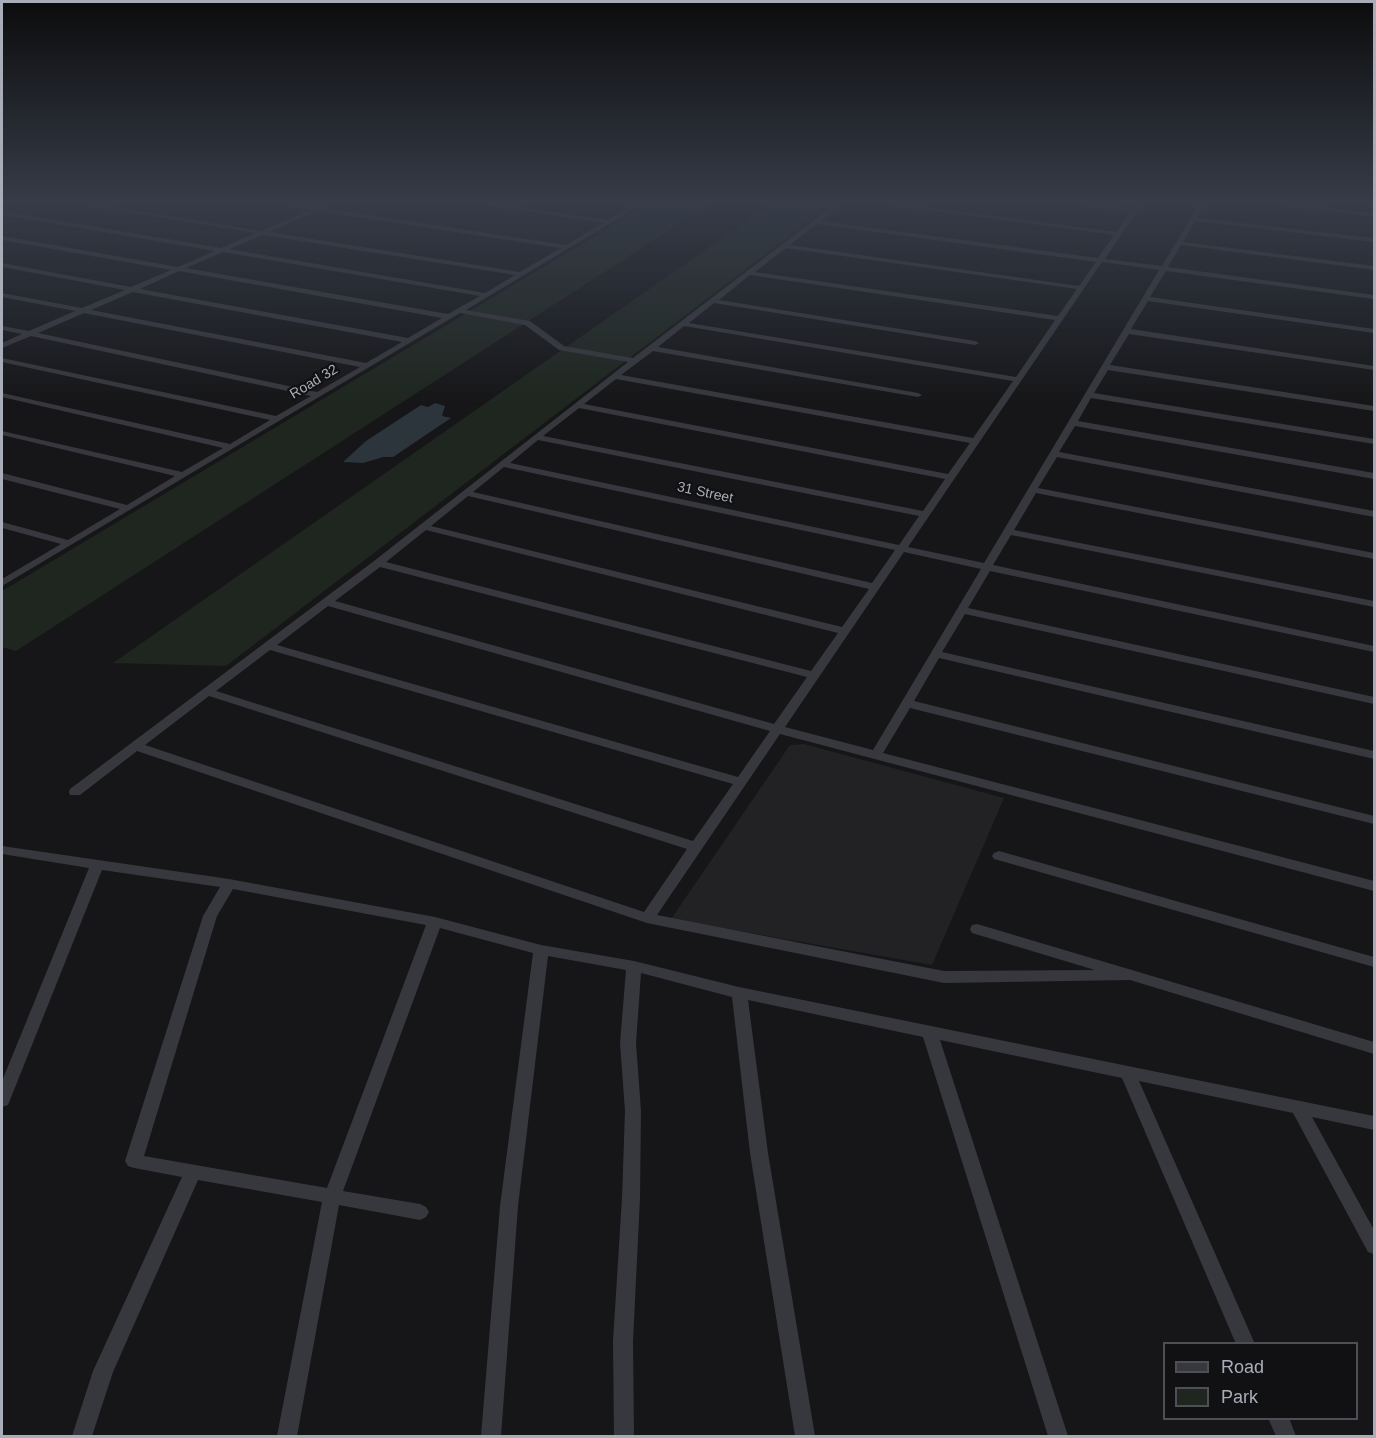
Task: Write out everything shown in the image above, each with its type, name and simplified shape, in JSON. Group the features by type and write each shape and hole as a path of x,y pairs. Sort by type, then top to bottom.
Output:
{"street":[{"path":"35,271 409,341"},
{"path":"2,346 174,271"},
{"path":"191,271 450,317"},
{"path":"343,271 487,295"},
{"path":"503,271 521,274"},
{"name":"Road 32","path":"3,581 526,271"},
{"path":"75,792 378,563 614,376 751,271"},
{"path":"962,271 1082,288"},
{"path":"647,918 1093,271"},
{"path":"876,755 1163,271"},
{"path":"1187,271 1374,297"},
{"path":"749,273 1060,319"},
{"path":"2,295 367,366"},
{"path":"1146,299 1374,331"},
{"path":"712,301 975,343"},
{"path":"460,311 527,323 562,348 634,361"},
{"path":"683,324 1018,380"},
{"path":"2,328 319,395"},
{"path":"1126,332 1374,368"},
{"path":"651,348 918,395"},
{"path":"2,360 277,419"},
{"path":"1106,367 1374,409"},
{"path":"614,376 976,441"},
{"path":"2,395 232,447"},
{"path":"1089,395 1374,442"},
{"path":"577,405 951,477"},
{"path":"1072,423 1374,476"},
{"path":"2,433 183,476"},
{"path":"536,437 925,514"},
{"path":"1054,454 1374,514"},
{"name":"31 Street","path":"503,464 1374,649"},
{"path":"2,476 128,508"},
{"path":"1033,490 1374,556"},
{"path":"465,493 875,587"},
{"path":"2,525 69,543"},
{"path":"424,527 845,631"},
{"path":"1008,532 1374,604"},
{"path":"378,563 815,675"},
{"path":"327,602 777,729 1374,886"},
{"path":"962,610 1374,701"},
{"path":"269,646 741,782"},
{"path":"935,654 1374,755"},
{"path":"207,692 696,847"},
{"path":"906,703 1374,820"},
{"path":"135,746 647,918 944,977 1130,975"},
{"path":"2,850 229,884 435,922 541,950 634,966 739,993 1374,1123"},
{"path":"999,856 1374,962"},
{"path":"2,1100 98,863"},
{"path":"229,884 210,916 135,1161 420,1212"},
{"path":"287,1437 332,1198 435,922"},
{"path":"977,929 1374,1048"},
{"path":"491,1437 509,1206 541,950"},
{"path":"624,1437 623,1341 633,1111 628,1043 634,966"},
{"path":"739,993 759,1153 805,1437"},
{"path":"930,1033 1058,1437"},
{"path":"1128,1074 1245,1342"},
{"path":"1299,1109 1374,1246"},
{"path":"82,1437 103,1371 193,1172"},
{"path":"1278,1420 1286,1437"}],"shaded area":[{"path":"435,403 445,406 442,416 451,418 393,457 383,457 363,463 343,462 366,441 421,405 428,407"},
{"path":"804,744 1004,798 932,965 671,919 790,745"}],"green space":[{"path":"537,271 606,271 16,651 2,647 2,591"},
{"path":"675,271 743,271 226,666 113,663"}]}
